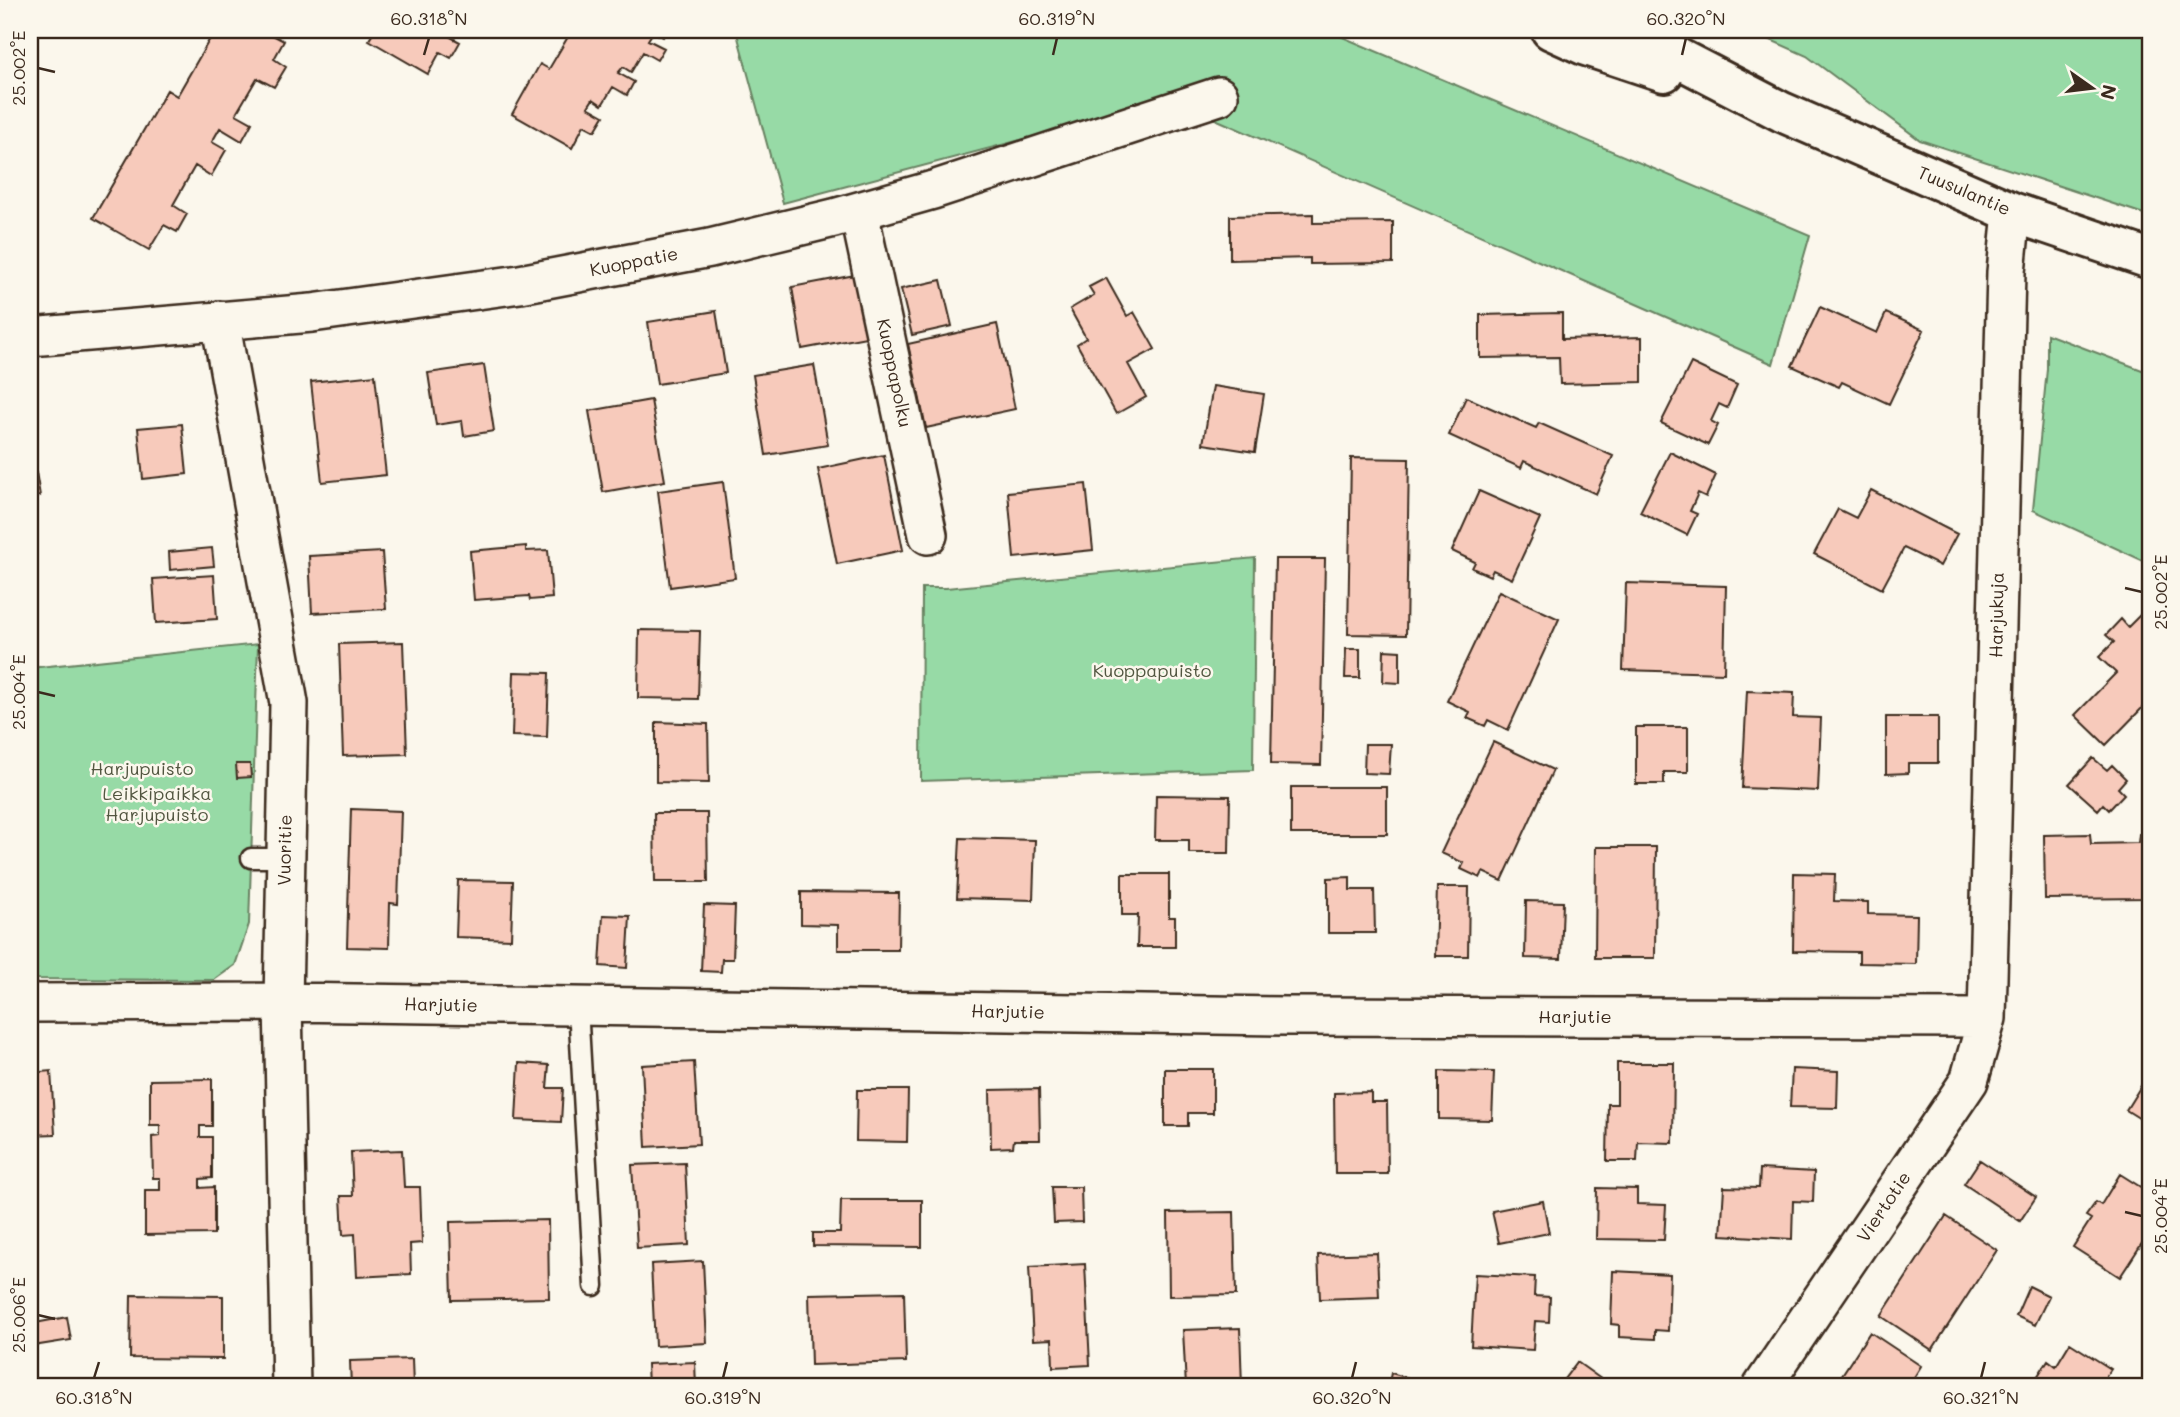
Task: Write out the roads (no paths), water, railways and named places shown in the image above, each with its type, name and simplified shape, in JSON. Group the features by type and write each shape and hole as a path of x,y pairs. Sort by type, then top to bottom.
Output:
{"main road":[{"name":"Tuusulantie","path":"1551,30 1586,46 1782,112"},
{"name":"Tuusulantie","path":"1624,30 1782,112 2012,212 2150,259"}],"street":[{"name":"Kuoppatie","path":"30,337 312,313 520,284 710,248 859,212 933,190 1219,96"},
{"name":"Kuoppapolku","path":"859,212 928,535"},
{"name":"Harjukuja","path":"1987,1018 2006,272 2012,212"},
{"name":"Vuoritie","path":"220,320 289,703 268,858 283,1002 291,1387"},
{"name":"Harjutie","path":"30,1003 283,1002 1287,1016 1987,1018"},
{"name":"Viertotie","path":"1762,1387 1969,1081 1987,1018"}],"lane":[{"path":"578,1007 594,1286"}],"park label":[{"name":"Kuoppapuisto","path":"1152,671"},
{"name":"Harjupuisto","path":"142,769"},
{"name":"Leikkipaikka Harjupuisto","path":"157,804"}]}
